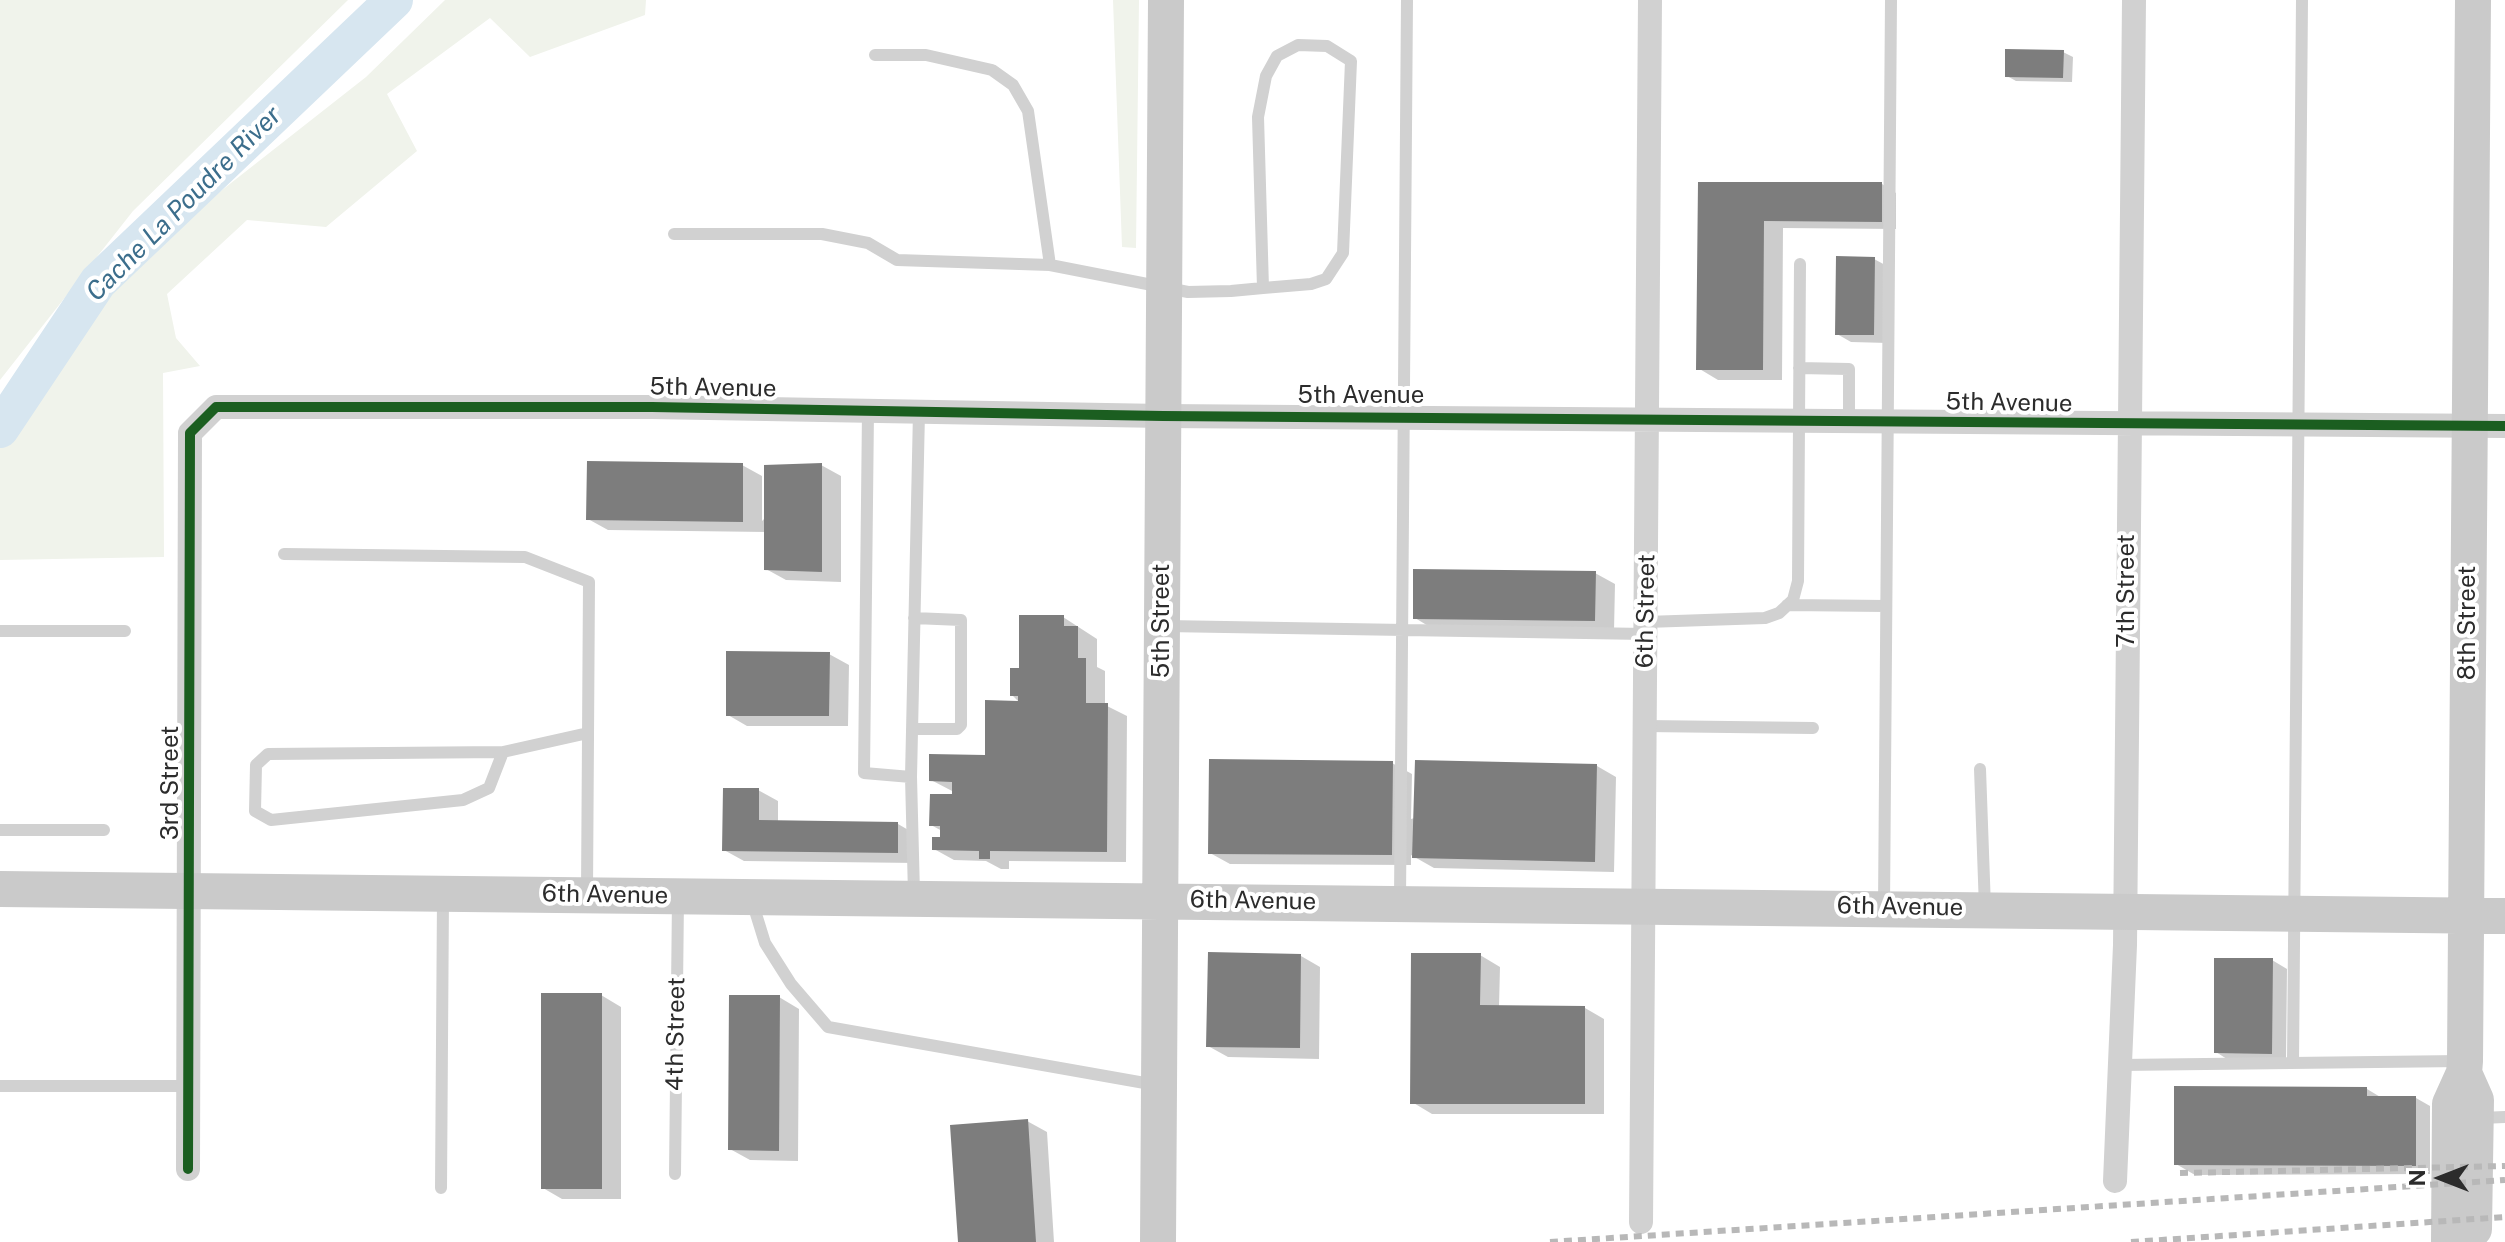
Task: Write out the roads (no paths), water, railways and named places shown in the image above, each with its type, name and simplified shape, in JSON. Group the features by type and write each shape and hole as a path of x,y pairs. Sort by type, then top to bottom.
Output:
{"main road":[{"name":"5th Street","path":"1158,1242 1166,0"},
{"name":"8th Street","path":"2449,1242 2450,1104 2465,1067 2473,0"},
{"name":"6th Avenue","path":"0,889 2505,916"},
{"path":"2465,1067 2476,1100 2490,1118 2474,1242"}],"street":[{"name":"6th Street","path":"1641,1222 1650,0"},
{"name":"7th Street","path":"2115,1181 2125,910 2134,0"},
{"name":"5th Avenue","path":"216,407 2505,426"},
{"name":"3rd Street","path":"188,1169 190,433 216,407"}],"lane":[{"path":"1400,903 1407,0"},
{"path":"1884,907 1891,0"},
{"path":"2293,1062 2302,0"},
{"path":"674,234 822,234 868,243 897,260 1050,265 1188,292 1263,288 1326,279 1343,253 1351,61 1327,46 1298,45 1277,56 1266,76 1258,117 1263,288"},
{"path":"875,55 926,55 992,70 1013,85 1028,111 1050,265"},
{"path":"1162,626 1402,630 1645,628 1765,618 1793,600 1798,581 1800,264"},
{"path":"1799,368 1849,369 1849,421"},
{"path":"868,411 864,773 911,777"},
{"path":"914,898 911,777 919,412"},
{"path":"284,554 525,557 589,582 587,894"},
{"path":"1787,605 1886,606"},
{"path":"912,729 957,729 961,725 961,620 914,618"},
{"path":"0,631 125,631"},
{"path":"1645,726 1813,728"},
{"path":"503,752 489,788 463,800 271,820 255,811 256,765 268,754 503,752 588,733"},
{"path":"1980,769 1985,908"},
{"path":"0,830 104,830"},
{"path":"441,1188 443,893"},
{"name":"4th Street","path":"675,1174 678,895"},
{"path":"750,896 765,943 791,984 828,1027 1159,1086"},
{"path":"2120,1065 2293,1062 2465,1067"},
{"path":"0,1086 189,1086"}],"waterway":[{"name":"Cache La Poudre River","path":"0,429 98,282 394,0"}],"railway":[{"path":"2180,1173 2505,1166"},
{"path":"1550,1242 2505,1180"},
{"path":"2131,1242 2505,1217"}]}
